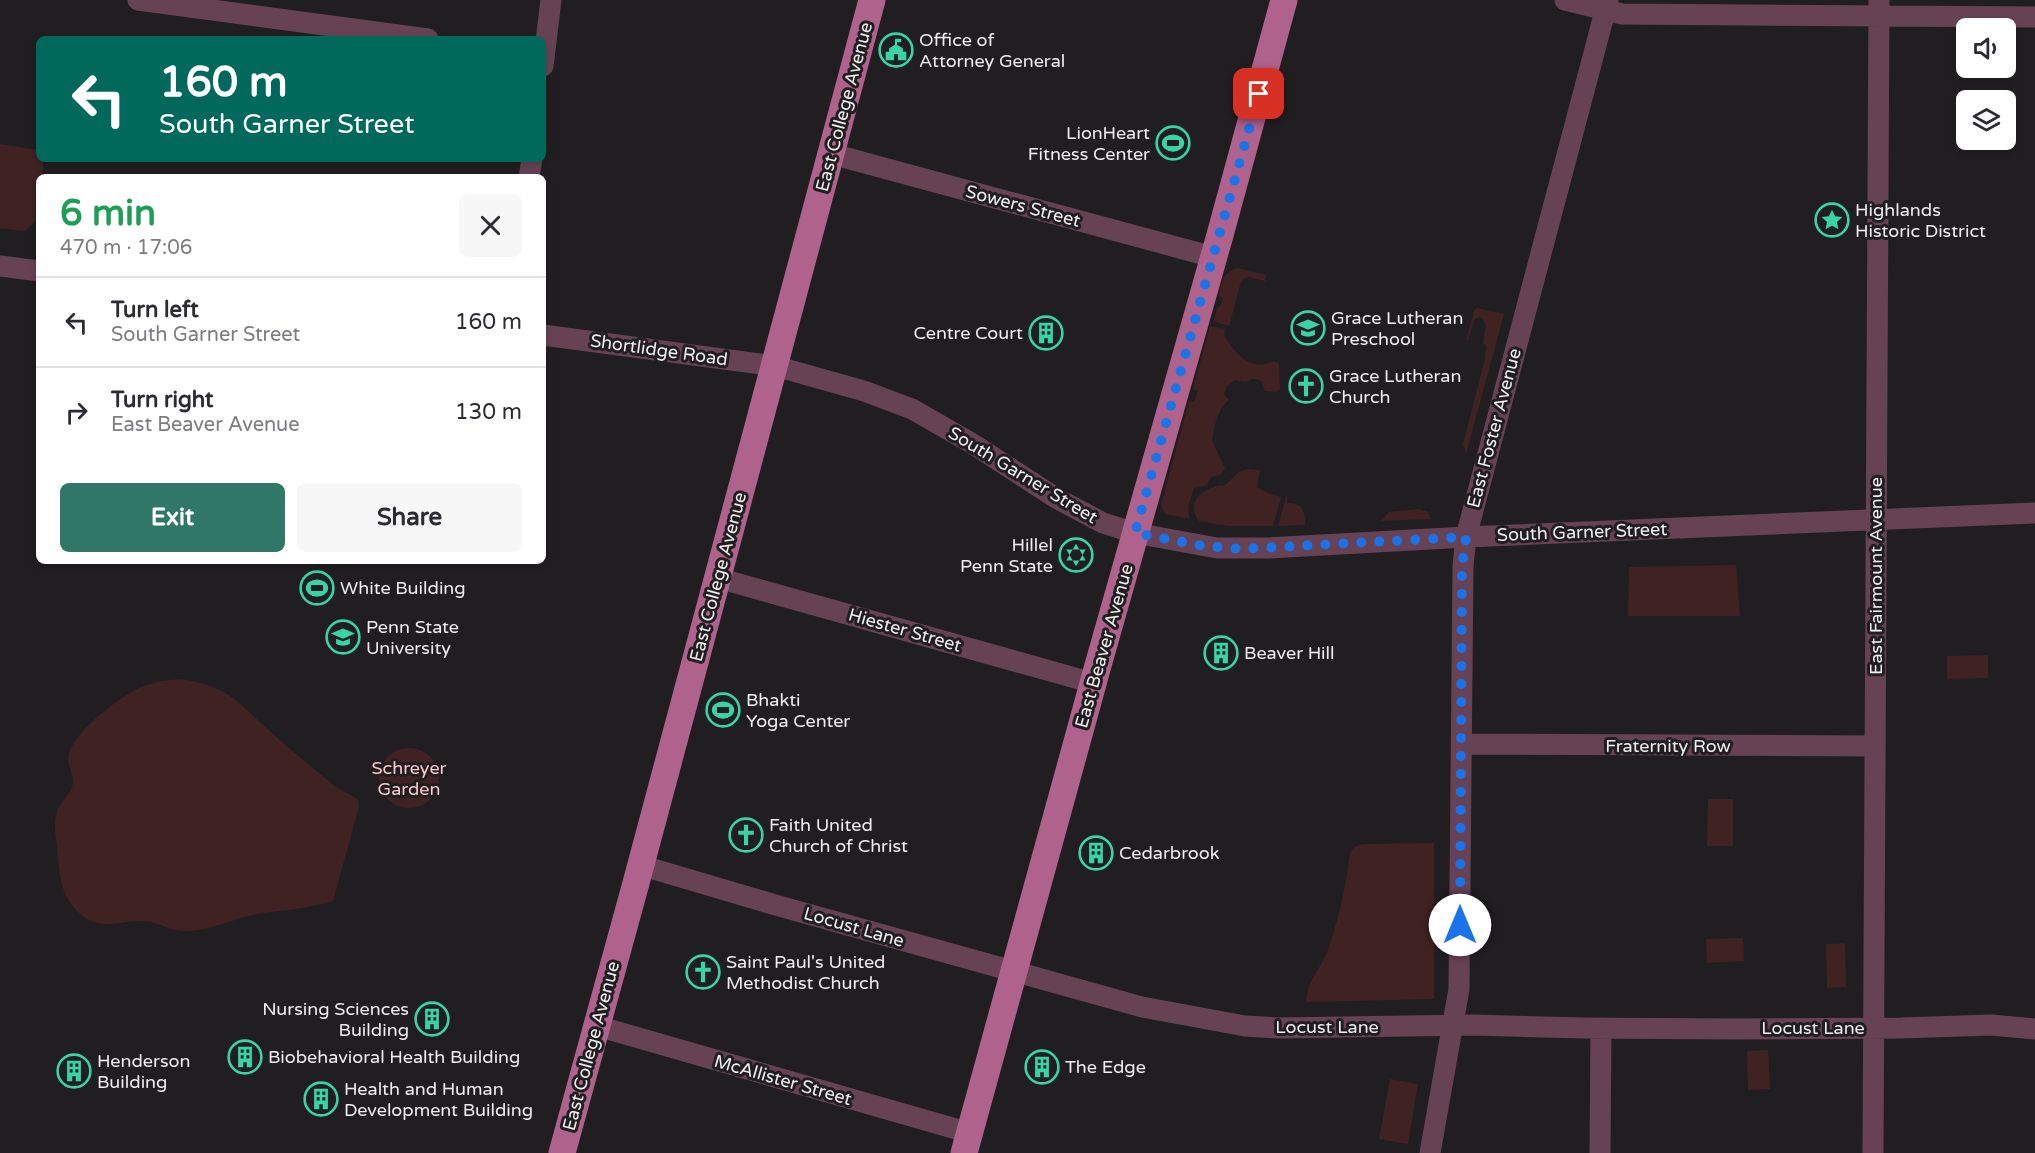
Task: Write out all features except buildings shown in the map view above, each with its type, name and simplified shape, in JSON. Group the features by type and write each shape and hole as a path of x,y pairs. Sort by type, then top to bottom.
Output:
{"main road":[{"name":"East College Avenue","path":"562,1153 872,0"},
{"name":"East Beaver Avenue","path":"967,1143 1284,0"}],"street":[{"path":"138,0 406,36"},
{"path":"546,36 551,0"},
{"path":"1565,0 1607,6 1632,15 1878,8 2035,17"},
{"name":"East Foster Avenue","path":"1430,1153 1459,999 1462,566 1466,537 1607,6"},
{"name":"East Fairmount Avenue","path":"1873,1153 1878,8"},
{"name":"Sowers Street","path":"832,154 1213,258"},
{"path":"0,266 36,271"},
{"name":"Shortlidge Road","path":"546,335 775,366"},
{"name":"South Garner Street","path":"775,366 864,391 905,406 972,444 1077,511 1103,523 1135,533 1204,546 1241,549 2035,513"},
{"name":"Hiester Street","path":"718,578 1093,683"},
{"name":"Fraternity Row","path":"1462,744 1875,746"},
{"name":"Locust Lane","path":"640,865 778,906 1142,1007 1245,1026 1278,1028 1454,1025 1601,1028 1873,1028 1991,1025 2035,1029"},
{"name":"McAllister Street","path":"597,1026 967,1143"},
{"path":"1600,1153 1601,1028"}],"green space":[{"path":"0,144 36,150 36,162 44,162 42,174 36,174 35,222 25,231 0,228"},
{"path":"1238,268 1266,275 1266,281 1244,278 1229,326 1214,320 1223,298 1218,297 1224,279 1229,272"},
{"path":"1477,308 1504,314 1466,454 1463,444 1485,359 1486,346 1483,343 1486,326 1480,317 1475,319 1468,340 1466,340 1474,311"},
{"path":"1210,326 1225,329 1224,335 1236,351 1251,363 1279,363 1280,389 1276,392 1265,391 1262,382 1258,379 1246,382 1235,380 1227,386 1224,394 1229,400 1219,413 1212,440 1225,469 1220,475 1211,477 1207,485 1194,488 1188,506 1190,519 1165,514 1161,505 1189,401 1194,402 1198,391 1193,389"},
{"path":"1247,469 1260,470 1257,487 1281,497 1273,526 1230,526 1199,521 1194,508 1198,497 1208,489 1224,486 1239,472"},
{"path":"1287,493 1287,503 1296,504 1302,508 1305,525 1278,526"},
{"path":"1419,509 1428,512 1431,519 1381,521 1389,512"},
{"path":"1736,565 1740,616 1628,616 1629,567"},
{"path":"1988,655 1988,678 1947,679 1947,656"},
{"path":"181,679 211,686 231,697 334,786 358,800 359,807 333,901 305,908 257,914 204,929 186,931 175,930 148,921 101,924 78,912 67,898 59,865 55,826 58,809 73,785 68,759 72,745 110,706 132,692 151,684"},
{"name":"Schreyer Garden","path":"403,748 415,748 431,756 437,766 439,778 437,790 431,800 415,808 403,808 387,800 379,784 379,772 387,756"},
{"path":"1708,799 1733,799 1733,846 1707,846"},
{"path":"1434,843 1434,999 1306,1002 1309,987 1332,938 1342,902 1350,853 1356,846 1365,844"},
{"path":"1743,938 1744,961 1707,963 1706,939"},
{"path":"1845,943 1846,987 1827,988 1826,944"},
{"path":"1768,1050 1770,1089 1748,1090 1747,1051"},
{"path":"1390,1079 1418,1084 1408,1144 1379,1139"}],"place":[{"name":"Office of Attorney General","path":"896,50"},
{"name":"LionHeart Fitness Center","path":"1173,143"},
{"name":"Highlands Historic District","path":"1832,220"},
{"name":"Grace Lutheran Preschool","path":"1308,328"},
{"name":"Centre Court","path":"1046,333"},
{"name":"Grace Lutheran Church","path":"1306,386"},
{"name":"Hillel Penn State","path":"1076,555"},
{"name":"White Building","path":"317,588"},
{"name":"Penn State University","path":"343,637"},
{"name":"Beaver Hill","path":"1221,653"},
{"name":"Bhakti Yoga Center","path":"723,710"},
{"name":"Faith United Church of Christ","path":"746,835"},
{"name":"Cedarbrook","path":"1096,853"},
{"name":"Saint Paul's United Methodist Church","path":"703,972"},
{"name":"Nursing Sciences Building","path":"432,1019"},
{"name":"Biobehavioral Health Building","path":"245,1057"},
{"name":"The Edge","path":"1042,1067"},
{"name":"Henderson Building","path":"74,1071"},
{"name":"Health and Human Development Building","path":"321,1099"}],"route":[{"path":"1259,94 1135,533 1229,549 1466,537 1462,566 1460,925"}]}
